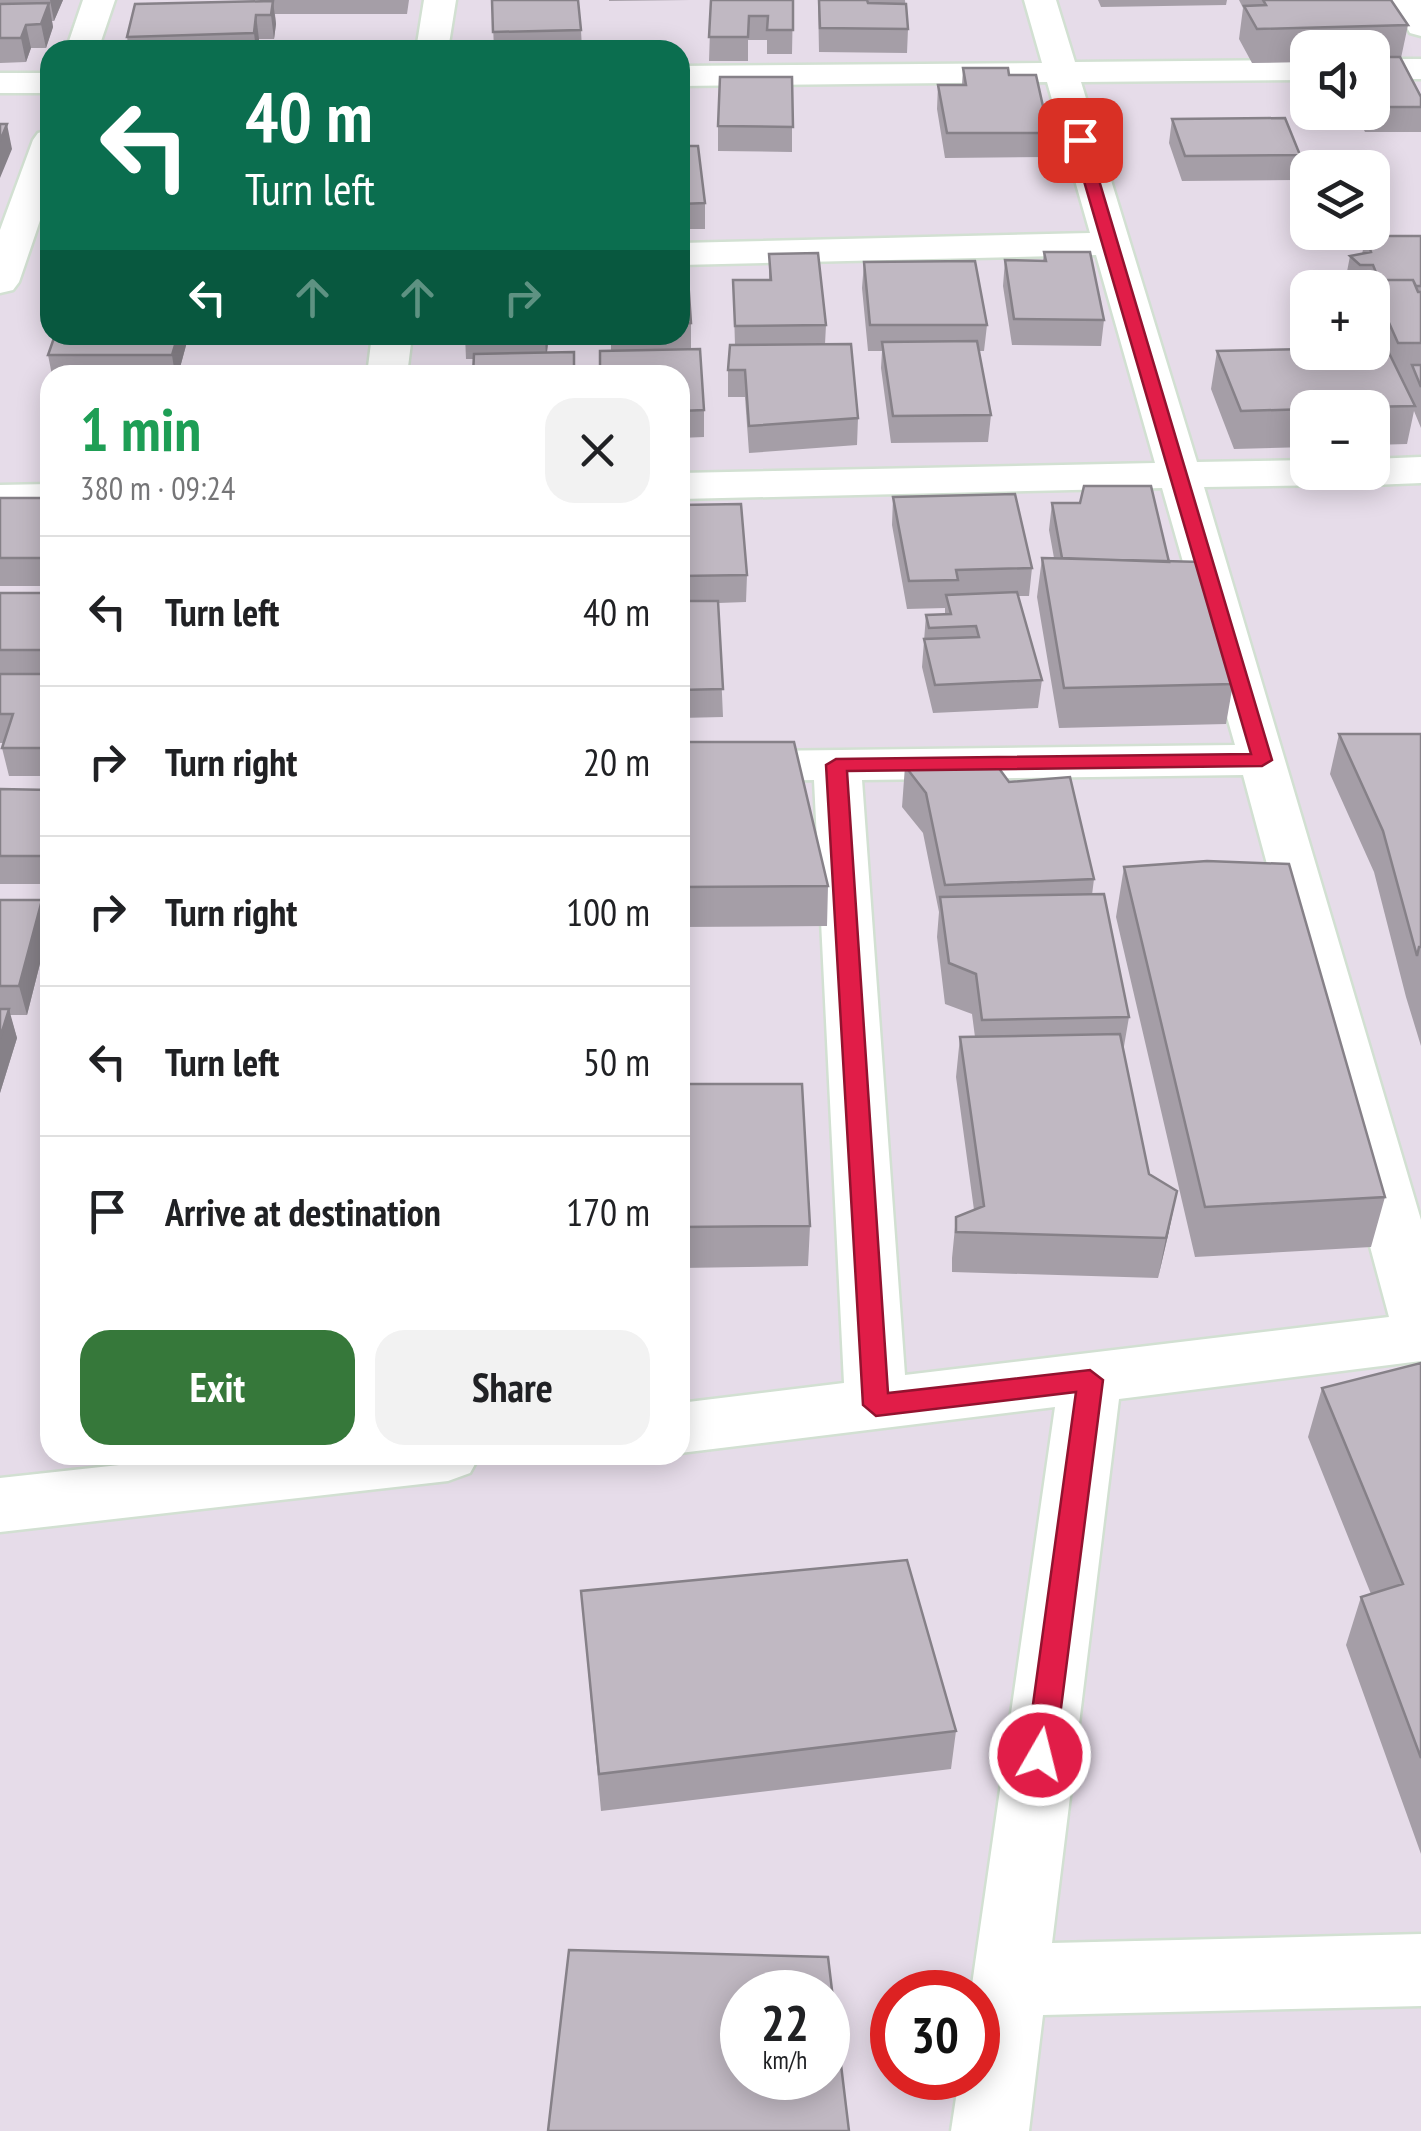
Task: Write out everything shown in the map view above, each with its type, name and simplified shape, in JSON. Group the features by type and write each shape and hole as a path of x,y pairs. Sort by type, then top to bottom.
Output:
{"street":[{"path":"85,40 99,0"},
{"path":"434,40 440,0"},
{"path":"1040,0 1262,760 1421,1324"},
{"path":"1407,0 1421,26"},
{"path":"1390,70 1421,69"},
{"path":"690,76 1290,70"},
{"path":"0,83 40,82"},
{"path":"0,282 40,168"},
{"path":"690,254 1110,244"},
{"path":"1390,471 1421,470"},
{"path":"690,486 1290,473"},
{"path":"0,498 40,497"},
{"path":"690,767 1262,760"},
{"path":"836,765 876,1405"},
{"path":"690,1427 1421,1337"},
{"path":"990,2131 1090,1380"},
{"path":"0,1505 267,1466"},
{"path":"1010,1980 1421,1970"}],"building":[{"path":"492,0 578,0 581,30 493,32"},
{"path":"711,0 793,0 793,30 767,30 768,16 749,16 748,37 709,37"},
{"path":"819,0 906,4 908,29 820,28"},
{"path":"1263,0 1391,0 1408,25 1257,29 1244,6 1266,5"},
{"path":"273,1 271,15 256,15 254,33 127,37 135,4"},
{"path":"49,3 41,24 26,25 21,38 0,38 0,4"},
{"path":"1390,57 1400,57 1421,97 1421,107 1390,107"},
{"path":"963,68 1008,68 1009,75 1036,75 1049,133 947,133 938,85 966,85"},
{"path":"720,77 792,77 793,127 718,126"},
{"path":"1285,118 1298,150 1290,150 1290,155 1185,156 1172,119"},
{"path":"690,146 698,146 705,203 690,204"},
{"path":"1390,236 1421,236 1421,286 1413,280 1390,280 1390,270 1360,265 1350,256 1390,250"},
{"path":"1044,252 1090,252 1104,320 1014,319 1005,260 1046,261"},
{"path":"818,253 826,325 735,326 733,280 771,280 769,254"},
{"path":"975,261 987,325 870,325 864,262"},
{"path":"1390,280 1413,280 1421,292 1421,343 1398,343 1390,325"},
{"path":"977,341 991,415 893,416 882,342"},
{"path":"851,344 858,418 749,426 745,370 728,370 730,345"},
{"path":"52,345 175,345 172,355 48,355"},
{"path":"700,349 704,410 690,411 690,365 600,365 600,351"},
{"path":"1290,349 1290,370 1390,370 1390,355 1415,406 1390,406 1390,390 1290,390 1290,410 1241,411 1217,351"},
{"path":"574,352 574,365 473,365 474,354"},
{"path":"1412,365 1421,365 1421,387"},
{"path":"1084,486 1151,486 1169,562 1062,558 1052,503 1080,503"},
{"path":"1015,494 1032,568 956,570 958,580 909,581 893,497"},
{"path":"0,498 40,498 40,558 0,558"},
{"path":"741,504 747,575 690,576 690,505"},
{"path":"1042,558 1202,562 1233,684 1064,688"},
{"path":"1017,592 1042,680 935,685 924,639 979,637 976,626 929,628 926,615 951,614 946,595"},
{"path":"0,593 40,593 40,650 0,650"},
{"path":"690,601 718,601 723,689 690,690"},
{"path":"0,674 40,674 40,748 2,748 13,714 0,714"},
{"path":"1339,734 1421,734 1421,947 1417,956 1383,831"},
{"path":"690,742 794,742 828,886 690,887"},
{"path":"995,763 1009,782 1070,777 1094,879 945,885 926,793 905,766"},
{"path":"0,789 40,790 40,856 0,856"},
{"path":"1207,861 1289,864 1385,1197 1205,1207 1124,867"},
{"path":"1104,894 1129,1017 982,1020 976,974 949,963 940,897"},
{"path":"0,900 40,900 19,986 0,986"},
{"path":"0,1009 9,1009 0,1038"},
{"path":"1120,1034 1149,1174 1177,1191 1166,1238 956,1232 956,1217 984,1206 960,1037"},
{"path":"690,1084 802,1084 810,1226 690,1227"},
{"path":"1421,1363 1421,1758 1361,1597 1403,1584 1322,1388"},
{"path":"907,1560 956,1731 599,1774 581,1591"},
{"path":"569,1950 828,1957 830,1970 720,1970 720,2100 845,2100 849,2131 548,2131"}],"route":[{"path":"1040,1755 1090,1380 876,1405 836,765 1262,760 1080,140"}]}
